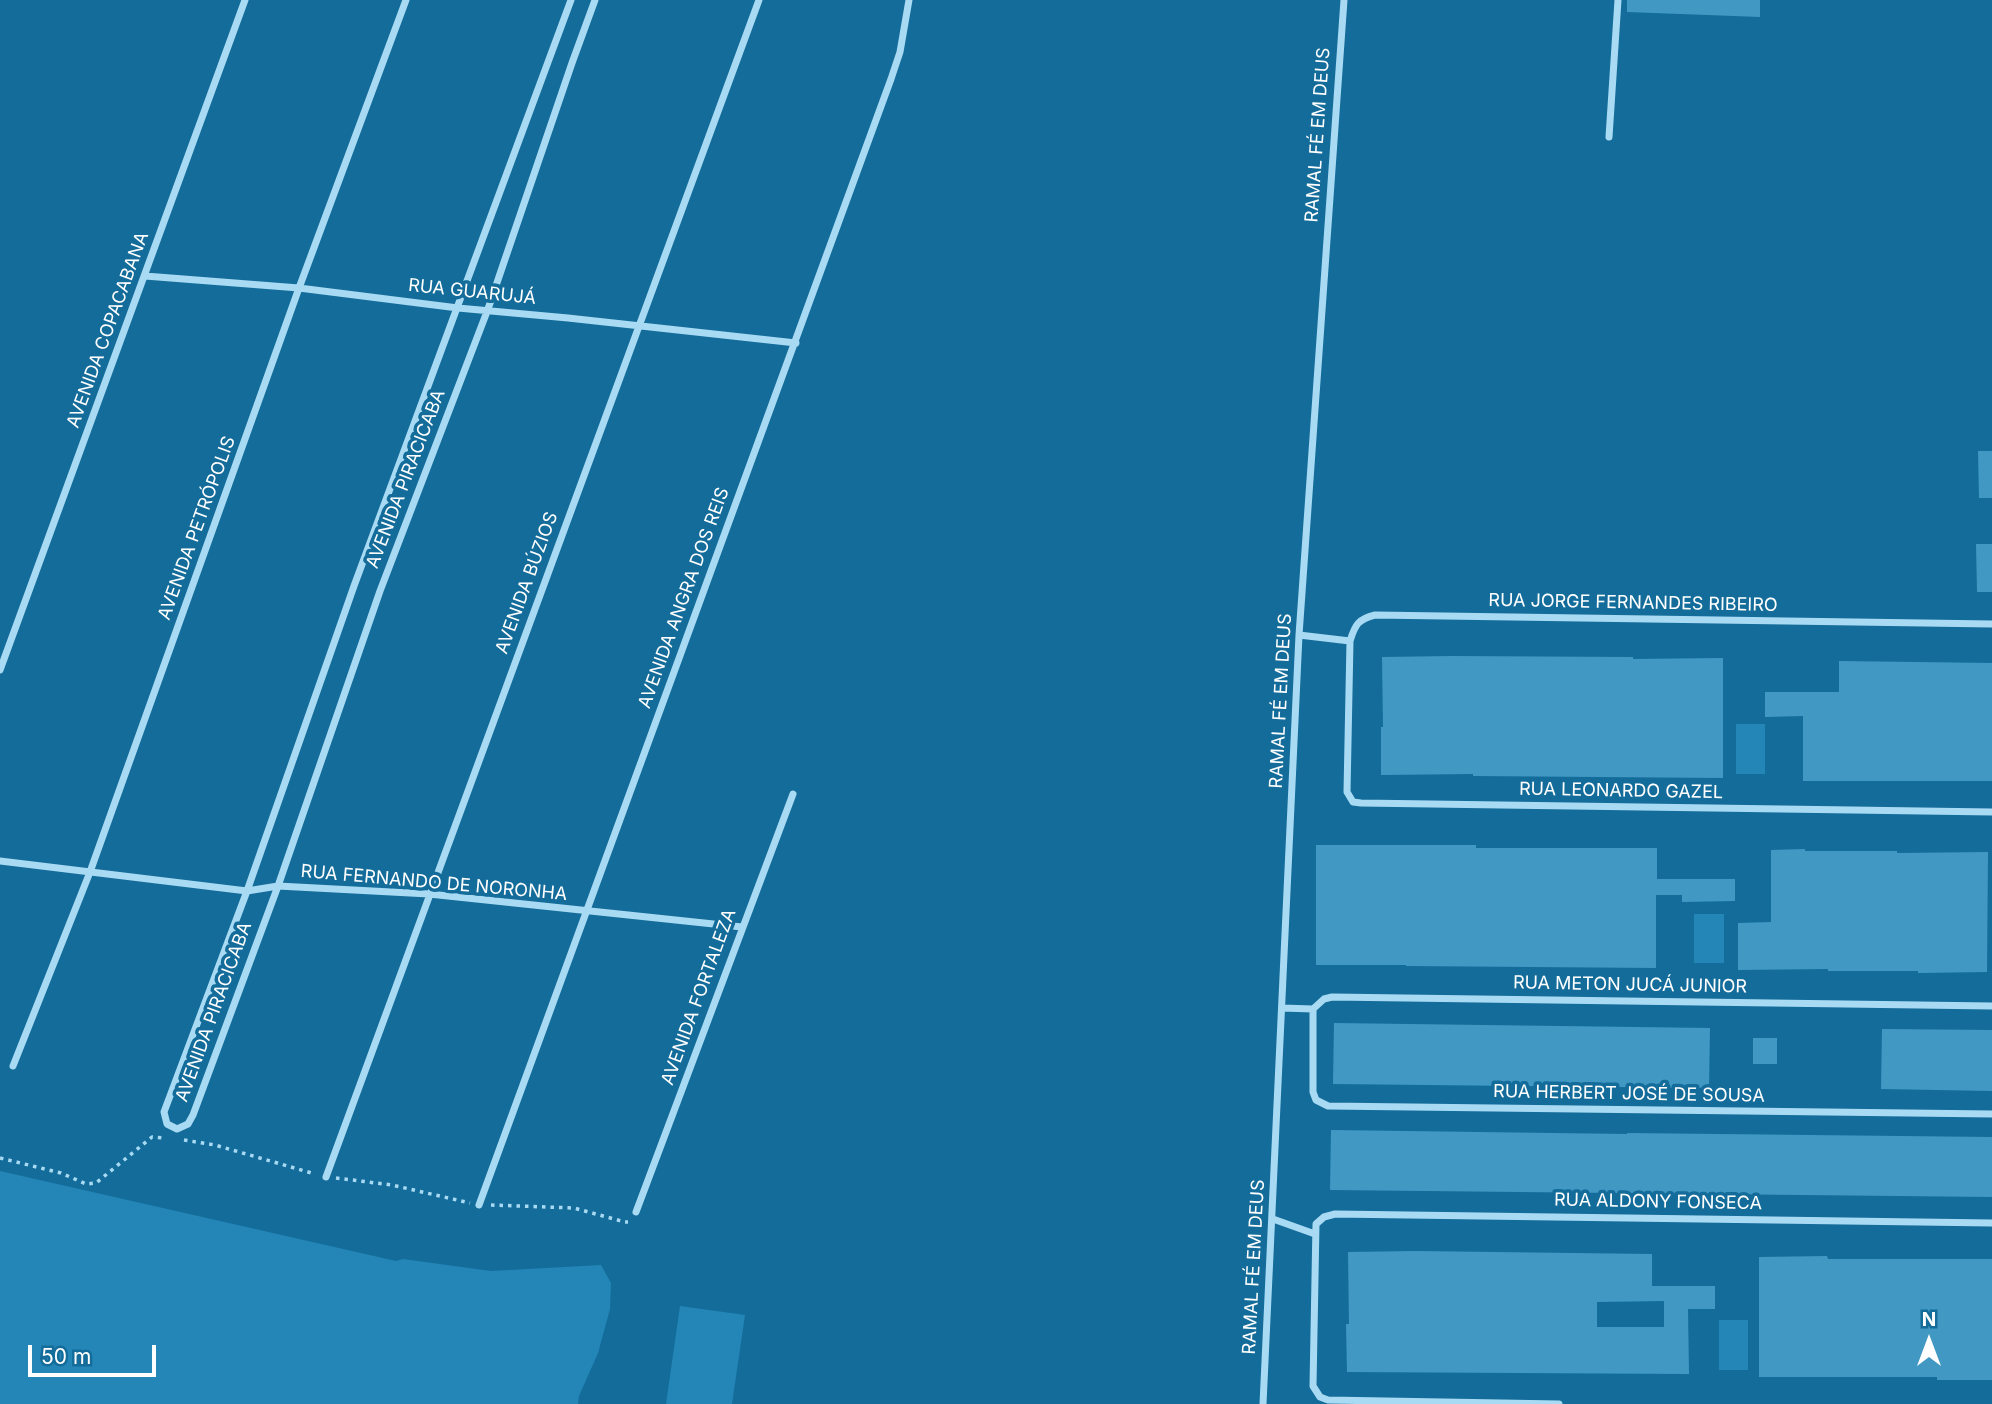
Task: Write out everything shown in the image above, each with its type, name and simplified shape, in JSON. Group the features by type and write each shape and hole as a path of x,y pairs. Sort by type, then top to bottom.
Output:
{"street":[{"name":"AVENIDA COPACABANA","path":"0,670 246,0"},
{"name":"AVENIDA PETRÓPOLIS","path":"13,1066 90,872 299,288 406,0"},
{"name":"AVENIDA PIRACICABA","path":"571,0 354,586 247,891 164,1112 167,1124 177,1129 188,1124 193,1115 278,886 380,592 488,310 595,0"},
{"name":"AVENIDA BÚZIOS","path":"326,1177 758,0"},
{"name":"AVENIDA ANGRA DOS REIS","path":"479,1205 796,343 900,52 909,0"},
{"name":"RAMAL FÉ EM DEUS","path":"1263,1404 1299,635 1344,0"},
{"path":"1609,136 1618,0"},
{"name":"RUA GUARUJÁ","path":"145,276 299,288 458,308 796,343"},
{"name":"RUA JORGE FERNANDES RIBEIRO","path":"1350,641 1354,626 1361,619 1375,615 1992,624"},
{"path":"1299,635 1350,641"},
{"name":"RUA LEONARDO GAZEL","path":"1350,641 1347,792 1353,802 1992,813"},
{"name":"AVENIDA FORTALEZA","path":"636,1213 793,794"},
{"name":"RUA FERNANDO DE NORONHA","path":"0,861 247,891 278,886 429,894 742,927"},
{"name":"RUA METON JUCÁ JUNIOR","path":"1313,1009 1324,999 1332,997 1992,1006"},
{"path":"1282,1008 1313,1009"},
{"name":"RUA HERBERT JOSÉ DE SOUSA","path":"1313,1009 1313,1092 1316,1100 1328,1106 1992,1114"},
{"name":"RUA ALDONY FONSECA","path":"1315,1234 1316,1224 1324,1217 1335,1214 1992,1223"},
{"path":"1273,1219 1315,1234 1313,1386 1321,1397 1328,1400 1559,1404"}],"shaded area":[{"path":"1736,724 1765,724 1765,774 1736,774"},
{"path":"1694,914 1724,914 1724,963 1694,963"},
{"path":"0,1171 396,1261 403,1259 491,1271 601,1265 611,1283 610,1309 598,1353 578,1404 0,1404"},
{"path":"680,1306 745,1315 732,1404 666,1404"},
{"path":"1719,1320 1748,1320 1748,1370 1719,1370"}],"building":[{"path":"1627,0 1760,0 1760,17 1627,12"},
{"path":"1978,451 1992,451 1992,498 1979,498"},
{"path":"1976,544 1992,544 1992,592 1977,592"},
{"path":"1382,657 1723,658 1723,778 1381,775"},
{"path":"1839,661 1992,663 1992,781 1803,781 1803,716 1765,717 1765,692 1839,692"},
{"path":"1316,845 1657,848 1657,879 1735,879 1735,901 1682,902 1682,895 1656,895 1656,968 1316,965"},
{"path":"1771,850 1897,853 1988,852 1987,972 1738,970 1738,923 1771,922"},
{"path":"1334,1023 1710,1028 1709,1088 1333,1084"},
{"path":"1882,1029 1992,1030 1992,1091 1881,1089"},
{"path":"1753,1038 1777,1038 1777,1064 1753,1064"},
{"path":"1331,1130 1992,1137 1992,1197 1330,1190"},
{"path":"1348,1252 1652,1254 1652,1286 1715,1286 1715,1309 1688,1309 1689,1374 1347,1372","holes":["1664,1301 1664,1327 1597,1327 1597,1302"]},
{"path":"1827,1256 1828,1259 1992,1259 1992,1380 1937,1380 1937,1377 1759,1377 1759,1257"}]}
